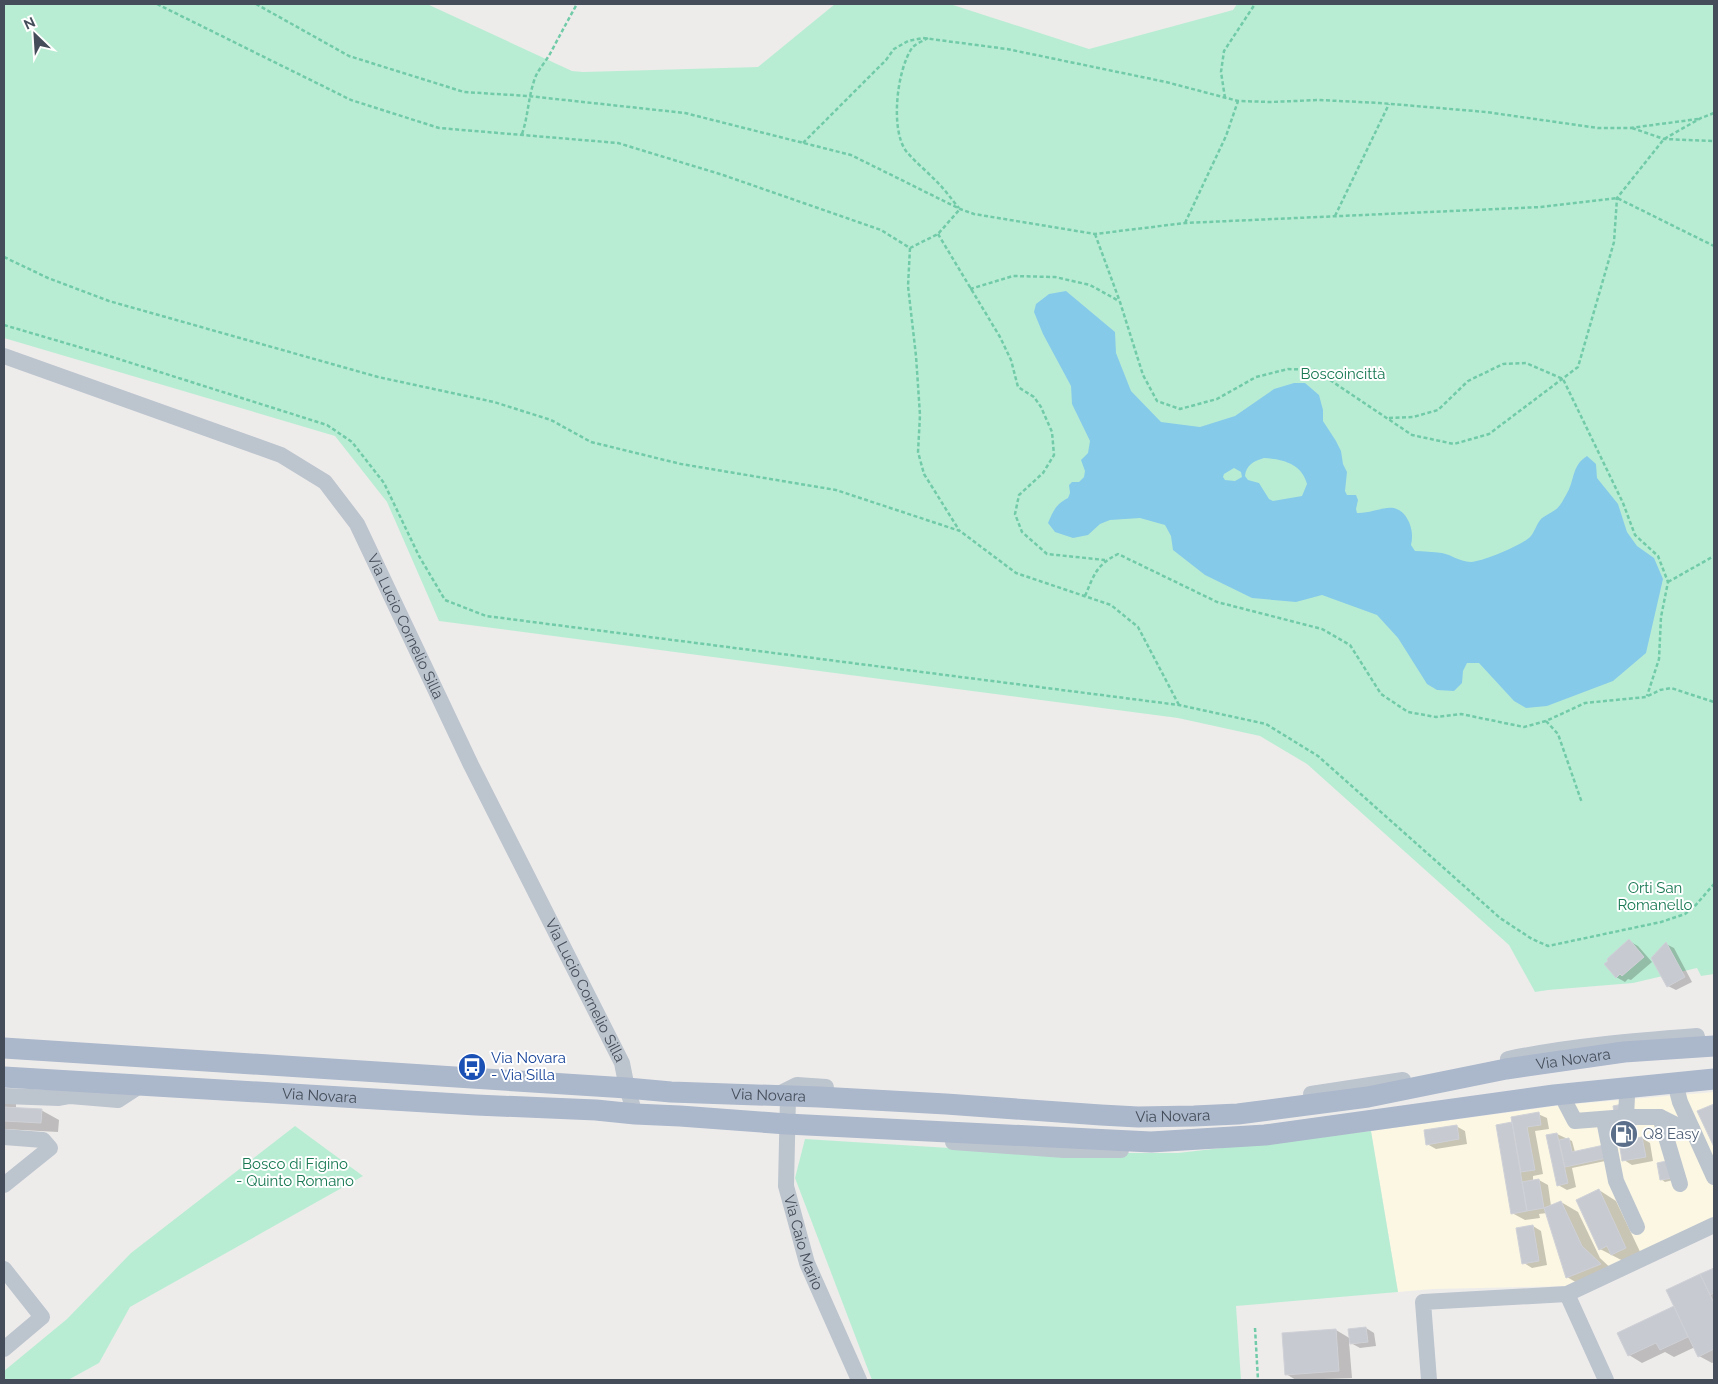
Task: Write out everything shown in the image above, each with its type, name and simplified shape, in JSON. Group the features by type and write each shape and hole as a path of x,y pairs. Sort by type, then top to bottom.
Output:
{"main road":[{"name":"Via Novara","path":"4,1048 671,1092 946,1104 1030,1111 1138,1116 1229,1114 1368,1097 1506,1069 1624,1052 1670,1050 1705,1041"},
{"path":"1670,1050 1676,1088"},
{"name":"Via Novara","path":"4,1077 476,1105 596,1110 790,1124 1151,1142 1265,1135 1572,1097 1676,1088 1714,1079"}],"street":[{"name":"Via Lucio Cornelio Silla","path":"4,356 281,455 325,482 357,524 471,765 622,1063 626,1088"},
{"path":"781,1096 797,1085 1083,1107 1174,1107 1253,1103 1392,1082 1549,1051 1612,1042 1705,1041"},
{"path":"4,1096 59,1098 70,1096 118,1100 141,1085"},
{"path":"626,1088 636,1114"},
{"path":"1676,1088 1714,1177"},
{"path":"1626,1117 1634,1095 1676,1088 1714,1089"},
{"name":"Via Caio Mario","path":"781,1096 790,1124 786,1186 807,1263 859,1380"},
{"path":"1572,1097 1576,1121 1626,1117 1660,1117 1680,1127 1692,1129"},
{"path":"1660,1117 1680,1184"},
{"path":"1604,1120 1616,1180 1638,1227"},
{"path":"4,1137 43,1140 50,1148 4,1185"},
{"path":"1429,1380 1424,1302 1567,1294 1714,1224"},
{"path":"4,1269 42,1318 4,1349"},
{"path":"1567,1294 1606,1380"}],"path":[{"path":"157,4 351,100 439,128 618,143 723,175 881,230 910,248"},
{"path":"256,4 349,56 464,92 685,113 851,155 960,209 974,214 1095,234 1185,223 1541,207 1617,198 1714,246"},
{"path":"521,135 534,81 577,4"},
{"path":"1225,98 1221,72 1224,51 1255,4"},
{"path":"804,143 886,60 894,49 908,41 923,38 1016,51 1166,82 1238,101 1320,100 1389,104 1486,112 1598,128 1630,128 1701,118"},
{"path":"928,38 913,46 903,65 897,109 900,140 906,151 940,184 960,209"},
{"path":"1185,223 1226,136 1238,101"},
{"path":"1335,216 1389,104"},
{"path":"1095,234 1120,302 1143,375 1157,401 1180,409 1217,399 1256,377 1288,369 1315,370 1412,435 1454,444 1489,434 1578,368 1596,311 1614,242 1617,198 1664,139 1701,118 1714,113"},
{"path":"1630,128 1664,139 1714,141"},
{"path":"910,248 938,234 960,209"},
{"path":"938,234 1004,345 1011,360 1018,387 1034,397 1052,432 1054,455 1043,473 1019,495 1015,514 1022,532 1047,554 1105,560"},
{"path":"910,248 908,286 920,415 918,452 924,474 960,531"},
{"path":"4,257 48,278 109,301 378,377 494,402 551,420 591,442 681,464 836,490 960,531 1016,572 1111,604 1138,627 1179,705"},
{"path":"970,288 1013,276 1055,277 1090,285 1120,302"},
{"path":"4,325 106,355 327,425 352,442 384,483 419,556 445,600 486,616 1179,705 1266,724 1318,756 1500,918 1532,939 1548,946 1661,922 1685,914 1694,907 1714,884"},
{"path":"1388,418 1413,417 1438,410 1468,382 1503,364 1526,363 1563,379 1623,503 1635,535 1658,556 1668,582 1661,617 1659,659 1646,698"},
{"path":"1085,596 1096,571 1105,560 1118,554 1217,602 1322,629 1350,645 1381,694 1408,712 1436,717 1460,714 1524,727 1546,721 1585,703 1646,698 1660,690 1671,688 1714,702"},
{"path":"1668,582 1714,556"},
{"path":"1546,721 1558,734 1582,803"},
{"path":"1255,1328 1258,1380"}],"shaded area":[{"path":"1714,1092 1714,1220 1572,1286 1433,1289 1398,1292 1371,1131 1562,1105"}],"green space":[{"name":"Boscoincittà","path":"4,4 427,4 572,71 583,72 758,67 835,4 950,4 1089,49 1233,10 1237,4 1714,4 1714,974 1701,976 1697,968 1633,983 1535,992 1509,945 1307,764 1260,736 1178,718 439,621 387,502 335,436 4,338"},
{"name":"Bosco di Figino - Quinto Romano","path":"295,1126 363,1176 130,1307 99,1363 68,1380 4,1380 4,1371 67,1319 131,1253"},
{"path":"1371,1131 1398,1292 1236,1306 1241,1380 872,1380 795,1178 805,1139 1028,1153 1178,1153"}],"water":[{"path":"1066,291 1115,332 1116,353 1131,391 1161,422 1200,427 1235,416 1274,389 1294,383 1305,383 1319,395 1323,410 1323,421 1341,451 1343,464 1347,472 1345,491 1347,495 1356,495 1358,500 1357,513 1386,508 1399,510 1404,514 1411,527 1411,545 1415,551 1442,553 1471,562 1492,556 1519,544 1530,537 1542,518 1560,505 1569,490 1578,464 1587,456 1596,464 1597,478 1618,504 1627,532 1637,546 1654,558 1663,579 1646,653 1613,681 1547,706 1526,708 1514,701 1479,663 1467,663 1463,671 1462,683 1454,691 1437,690 1427,684 1398,638 1377,615 1322,595 1296,602 1252,598 1205,575 1173,550 1171,536 1165,525 1140,518 1110,520 1100,524 1088,535 1073,538 1055,532 1048,523 1055,508 1068,498 1070,493 1069,485 1072,482 1079,482 1084,477 1085,471 1081,460 1088,453 1090,441 1072,404 1071,386 1043,334 1034,312 1036,304 1049,294","holes":["1264,458 1285,461 1296,467 1307,484 1302,496 1273,501 1269,499 1259,483 1248,480 1245,476 1249,466","1234,468 1241,472 1242,477 1235,481 1225,480 1224,474"]}],"building":[{"path":"1629,939 1644,957 1622,976 1620,974 1616,978 1604,964"},
{"path":"1666,942 1685,977 1667,987 1651,958"},
{"path":"1628,1103 1635,1138 1619,1141 1613,1106"},
{"path":"1714,1104 1714,1147 1697,1111"},
{"path":"4,1107 42,1109 41,1123 4,1121"},
{"path":"1539,1112 1541,1125 1527,1127 1535,1170 1521,1172 1511,1117"},
{"path":"1512,1122 1527,1211 1511,1214 1496,1125"},
{"path":"1457,1125 1459,1139 1426,1145 1424,1130"},
{"path":"1557,1133 1568,1183 1557,1186 1546,1135"},
{"path":"1642,1137 1646,1157 1622,1161 1619,1141"},
{"path":"1569,1138 1572,1152 1604,1145 1607,1158 1565,1167 1559,1140"},
{"path":"1671,1160 1674,1178 1660,1180 1657,1163"},
{"path":"1539,1179 1544,1208 1527,1211 1522,1182"},
{"path":"1599,1189 1626,1248 1611,1255 1607,1246 1599,1250 1576,1200"},
{"path":"1561,1201 1582,1246 1601,1264 1566,1278 1544,1208"},
{"path":"1533,1225 1539,1261 1522,1264 1516,1228"},
{"path":"1714,1268 1714,1293 1710,1295 1700,1274"},
{"path":"1700,1274 1714,1303 1714,1349 1698,1357 1666,1290"},
{"path":"1674,1306 1688,1337 1660,1350 1656,1343 1628,1356 1617,1333"},
{"path":"1366,1327 1368,1342 1350,1344 1348,1329"},
{"path":"1336,1329 1339,1371 1285,1375 1282,1333"}],"place":[{"name":"Via Novara - Via Silla","path":"472,1067"},
{"name":"Q8 Easy","path":"1624,1134"}],"park label":[{"name":"Orti San Romanello","path":"1655,896"}]}
